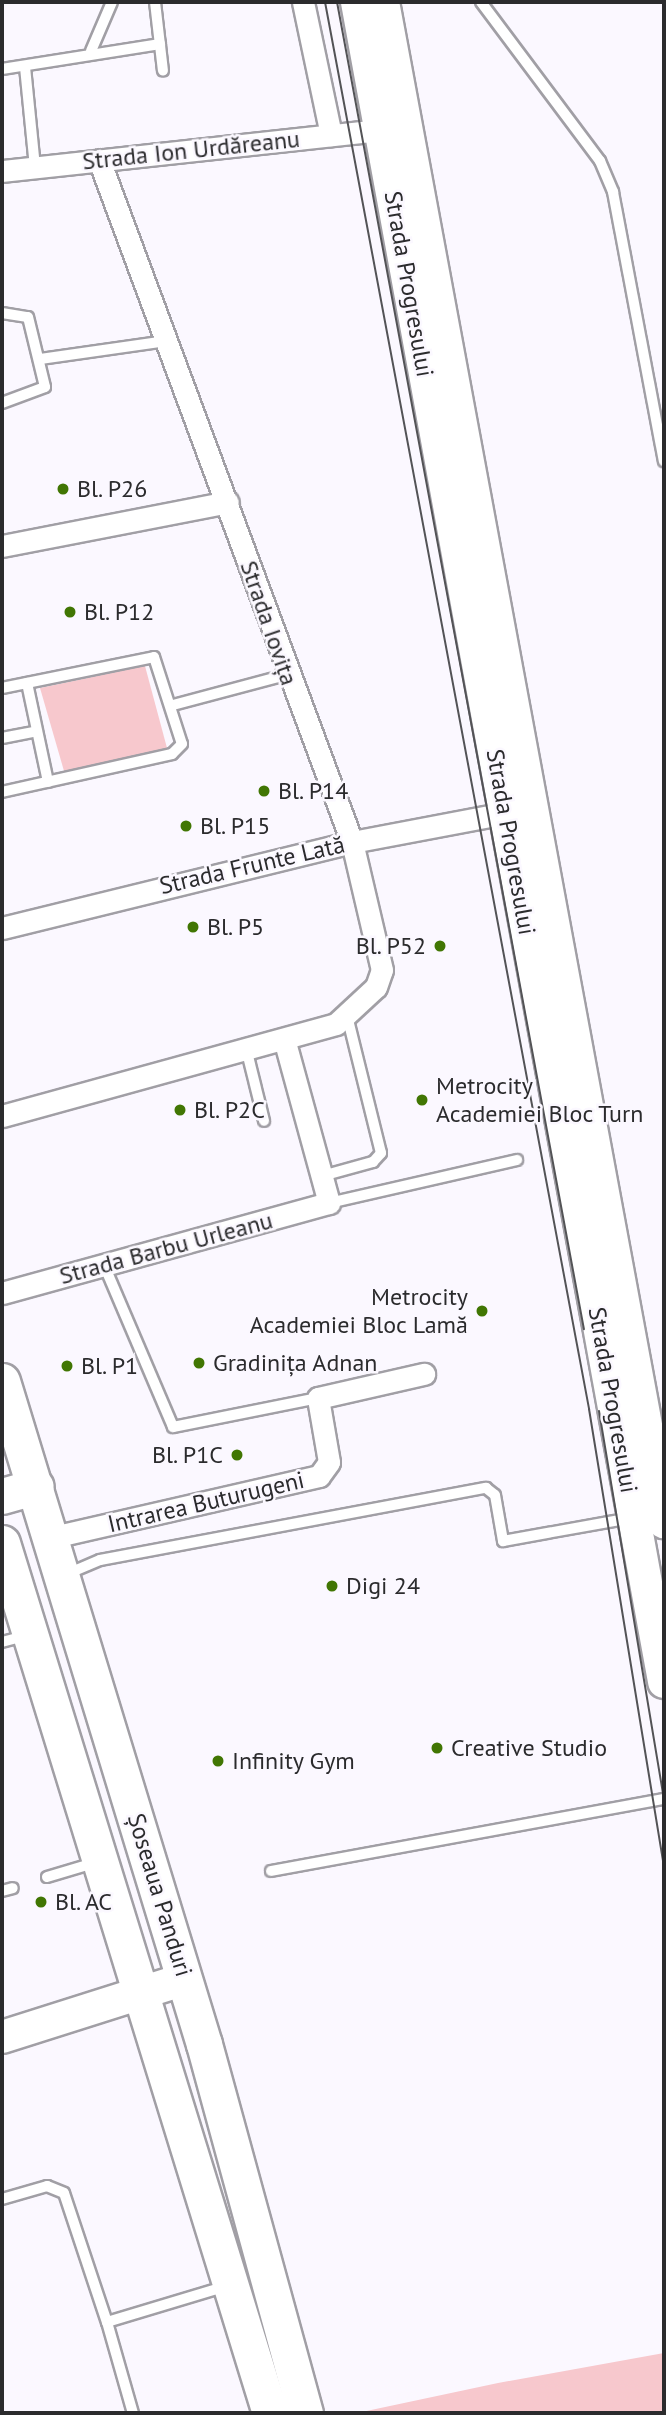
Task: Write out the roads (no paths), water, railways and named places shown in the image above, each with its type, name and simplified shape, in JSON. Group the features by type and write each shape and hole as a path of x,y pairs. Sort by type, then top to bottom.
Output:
{"main road":[{"name":"Strada Progresului","path":"357,2 393,127 649,1520 664,1682"},
{"name":"Strada Progresului","path":"383,2 393,127"},
{"name":"Șoseaua Panduri","path":"2,1381 65,1575 185,1979 305,2413"},
{"path":"2,1496 36,1486"},
{"name":"Șoseaua Panduri","path":"2,1542 16,1638 101,1861 271,2413"},
{"path":"2,2037 185,1979"}],"street":[{"path":"303,2 331,135"},
{"name":"Strada Ion Urdăreanu","path":"2,171 393,127"},
{"name":"Strada Iovița","path":"2,1116 284,1039 346,1016 376,988 382,970 352,842 286,676 228,502 99,160"},
{"path":"2,546 228,502"},
{"name":"Strada Frunte Lată","path":"2,928 352,842 519,811"},
{"path":"284,1039 329,1203"},
{"name":"Strada Barbu Urleanu","path":"2,1293 329,1203"},
{"path":"318,1398 424,1374"},
{"name":"Intrarea Buturugeni","path":"53,1537 319,1476 329,1462 318,1398"}],"lane":[{"path":"91,51 112,2"},
{"path":"155,2 163,71"},
{"path":"481,2 600,161 613,192 664,461"},
{"path":"2,69 25,67 91,51 160,44"},
{"path":"25,67 34,167"},
{"path":"2,313 28,317 40,359 41,393 2,403"},
{"path":"40,359 167,341"},
{"path":"2,688 154,657 173,705 179,750 2,792"},
{"path":"173,705 286,676"},
{"path":"27,683 33,732 48,782"},
{"path":"2,738 33,732"},
{"path":"322,1176 373,1162 381,1153 346,1016"},
{"path":"246,1048 264,1121"},
{"path":"329,1203 517,1160"},
{"path":"104,1265 173,1427 318,1398"},
{"path":"65,1575 100,1560 486,1488 495,1495 503,1541 649,1520"},
{"path":"271,1871 664,1800"},
{"path":"47,1877 101,1861"},
{"path":"2,2199 47,2186 64,2193 107,2322 133,2413"},
{"path":"107,2322 233,2284"}],"tram line":[{"path":"325,2 589,1409 664,1868"},
{"path":"337,2 584,1329"},
{"path":"599,1411 664,1801"}],"place":[{"name":"Bl. P26","path":"63,489"},
{"name":"Bl. P12","path":"70,612"},
{"name":"Bl. P14","path":"264,791"},
{"name":"Bl. P15","path":"186,826"},
{"name":"Bl. P5","path":"193,927"},
{"name":"Bl. P52","path":"440,946"},
{"name":"Metrocity Academiei Bloc Turn","path":"422,1100"},
{"name":"Bl. P2C","path":"180,1110"},
{"name":"Metrocity Academiei Bloc Lamă","path":"482,1311"},
{"name":"Gradinița Adnan","path":"199,1363"},
{"name":"Bl. P1","path":"67,1366"},
{"name":"Bl. P1C","path":"237,1455"},
{"name":"Digi 24","path":"332,1586"},
{"name":"Creative Studio","path":"437,1748"},
{"name":"Infinity Gym","path":"218,1761"},
{"name":"Bl. AC","path":"41,1902"}]}
